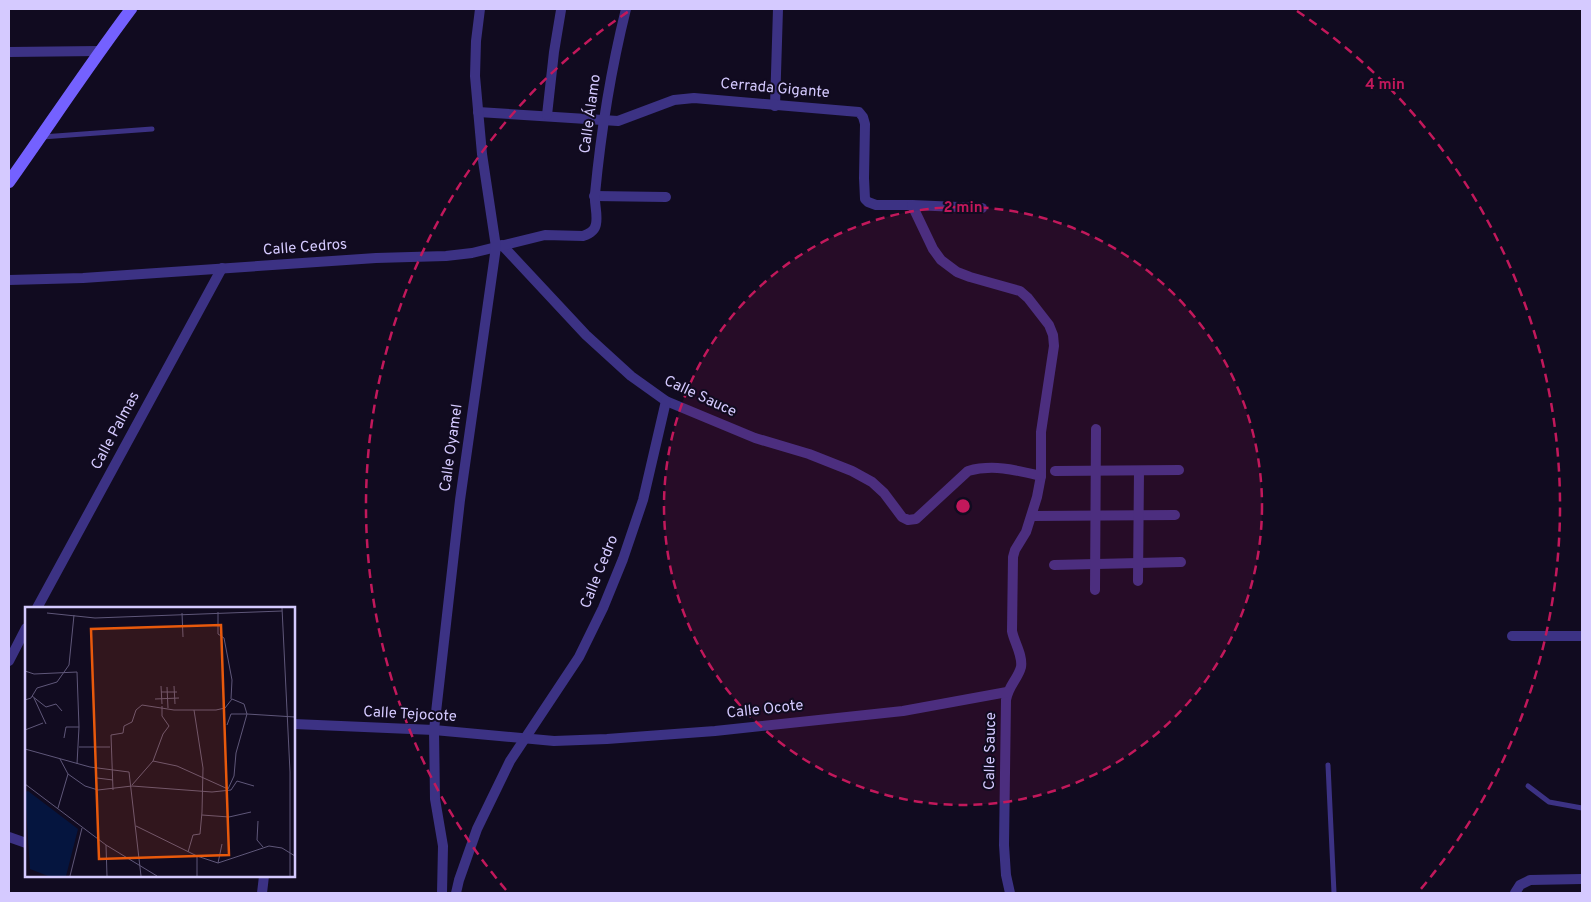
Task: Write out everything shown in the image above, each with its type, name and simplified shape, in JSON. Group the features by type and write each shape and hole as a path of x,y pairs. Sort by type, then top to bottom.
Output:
{"main road":[{"path":"9,182 99,51 132,9"}],"street":[{"name":"Calle Oyamel","path":"442,893 443,846 435,799 434,730 460,500 499,246 482,154 475,76 476,41 480,9"},
{"name":"Calle Álamo","path":"596,225 594,196 604,121 615,54 626,9"},
{"path":"775,106 778,9"},
{"path":"546,115 561,10"},
{"path":"9,52 99,51"},
{"name":"Cerrada Gigante","path":"478,112 546,115 604,121 624,120 662,104 684,99 711,98 775,106 858,112 863,117 865,124 865,199 876,205 912,205"},
{"path":"594,196 666,197"},
{"path":"912,205 982,208"},
{"name":"Calle Sauce","path":"912,205 933,249 941,260 957,272 1020,291 1028,298 1049,325 1053,334 1054,346 1041,432 1041,476 1032,516 1013,557 1011,614 1014,640 1021,658 1021,665 1007,692 1004,845 1006,875 1010,893"},
{"name":"Calle Cedros","path":"9,280 83,278 376,258 446,256 472,253 546,235 583,236 592,232 596,225"},
{"name":"Calle Sauce","path":"499,246 586,335 632,376 666,401 755,438 809,454 852,471 872,482 884,493 902,517 908,520 916,519 961,477 978,468 1009,469 1041,476"},
{"name":"Calle Palmas","path":"38,607 222,268"},
{"name":"Calle Cedro","path":"456,893 477,830 510,761 579,657 603,608 623,560 643,500 666,401"},
{"path":"1095,590 1096,429"},
{"path":"1055,471 1179,470"},
{"path":"1138,581 1139,471"},
{"path":"1032,516 1175,515"},
{"path":"1054,565 1181,562"},
{"path":"9,661 25,630"},
{"path":"1512,636 1582,636"},
{"name":"Calle Ocote","path":"524,738 554,741 715,731 902,711 1007,692"},
{"name":"Calle Tejocote","path":"295,724 434,730 524,738"},
{"path":"9,837 25,843"},
{"path":"262,893 264,877"},
{"path":"1515,893 1520,885 1530,880 1582,879"}],"lane":[{"path":"42,136 152,129"},
{"path":"1328,765 1334,893"},
{"path":"1528,786 1549,802 1582,808"}]}
